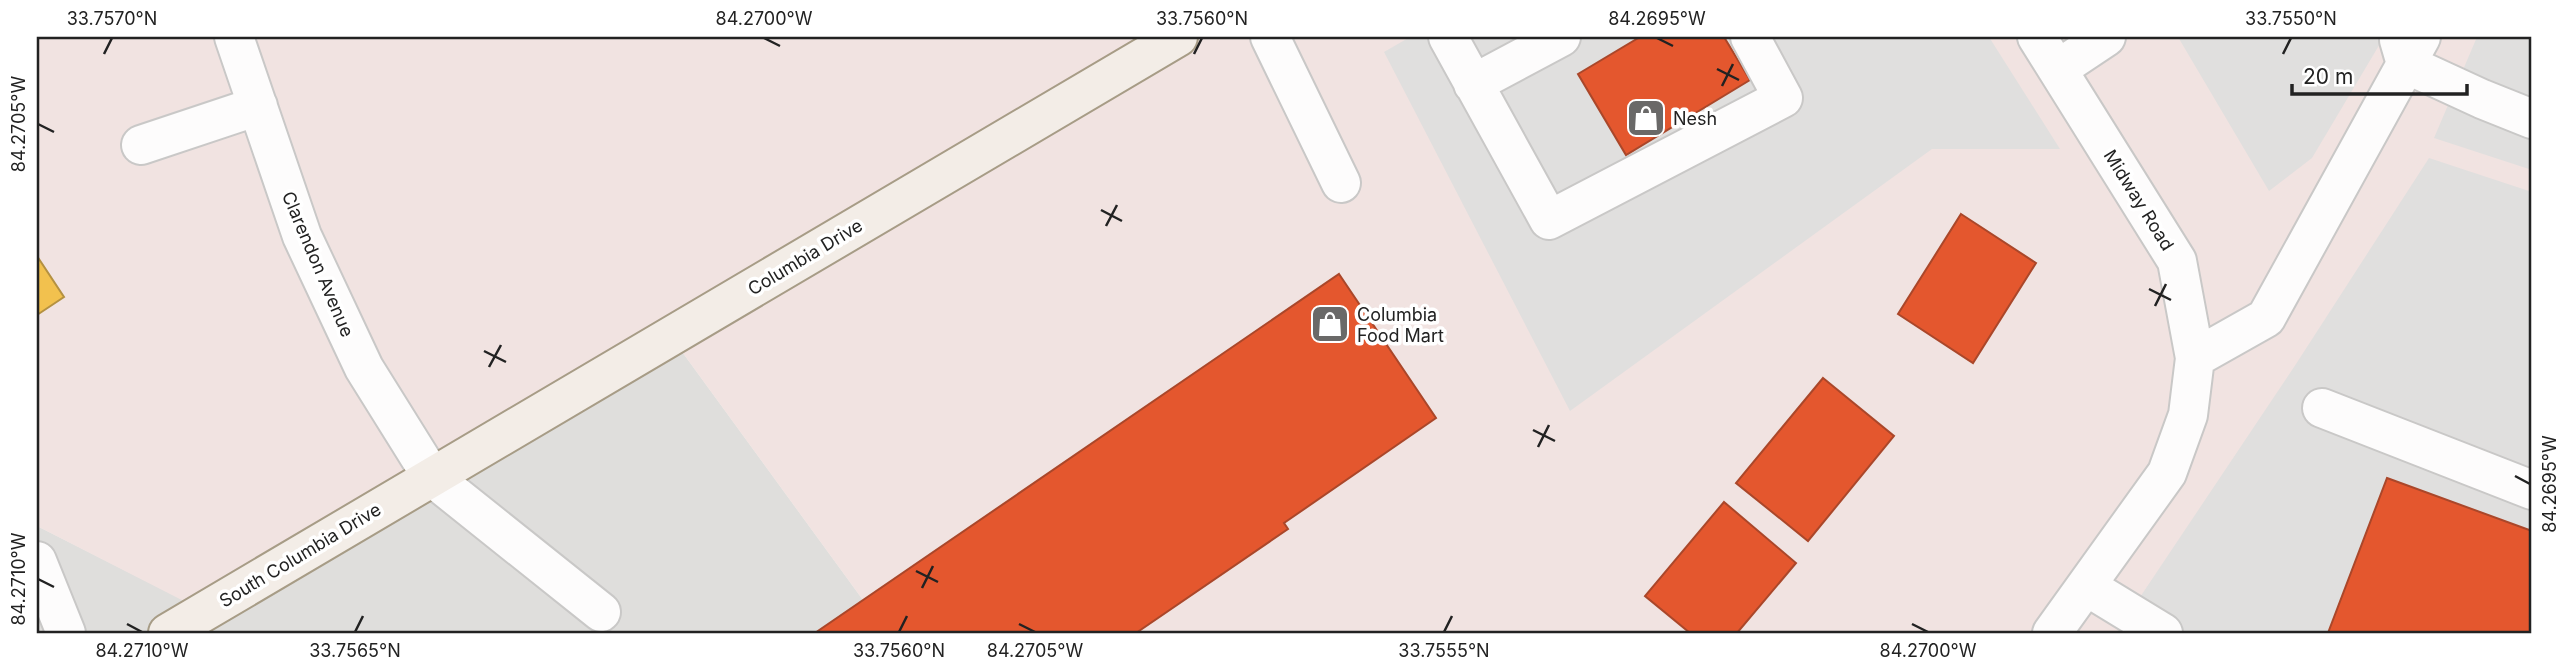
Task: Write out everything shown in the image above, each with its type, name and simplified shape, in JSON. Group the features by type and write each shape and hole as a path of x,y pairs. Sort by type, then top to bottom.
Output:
{"main road":[{"name":"Columbia Drive","path":"432,477 1178,37"},
{"name":"South Columbia Drive","path":"168,633 432,477"}],"street":[{"name":"Clarendon Avenue","path":"234,37 302,236 363,369 432,477 601,612"},
{"path":"1270,37 1341,183"},
{"path":"1448,37 1549,220 1783,98 1750,37"},
{"path":"1473,84 1561,37"},
{"name":"Midway Road","path":"2037,37 2177,261 2195,358 2188,415 2167,473 2052,633"},
{"path":"2058,69 2106,37"},
{"path":"2195,358 2266,318 2408,46 2482,100 2532,119"},
{"path":"141,145 258,106"},
{"path":"2322,408 2532,490"},
{"path":"37,561 66,633"},
{"path":"2086,586 2163,633"}],"shaded area":[{"path":"37,37 2532,37 2532,633 887,633 661,323 213,616 37,526"},
{"path":"1410,37 1989,37 2060,149 1932,149 1570,411 1384,52"},
{"path":"2178,37 2384,37 2312,158 2269,191"},
{"path":"2477,37 2532,37 2532,170 2434,138"},
{"path":"2429,158 2532,192 2532,531 2387,478 2328,633 2116,633 2296,364"},
{"path":"661,323 887,633 37,633 37,526 213,615"}],"building: Homes":[{"path":"37,256 64,297 37,315"}],"building: Shops":[{"name":"Nesh","path":"1640,37 1724,37 1750,80 1626,155 1578,74"},
{"path":"1961,214 2036,263 1973,363 1898,314"},
{"path":"1339,274 1436,418 1284,523 1288,529 1136,633 815,633"},
{"path":"1823,378 1894,436 1808,541 1736,483"},
{"path":"2387,478 2532,531 2532,633 2328,633"},
{"path":"1724,502 1796,563 1737,633 1690,633 1645,596"}],"place":[{"name":"Nesh","path":"1646,118"},
{"name":"Columbia Food Mart","path":"1330,324"}]}
